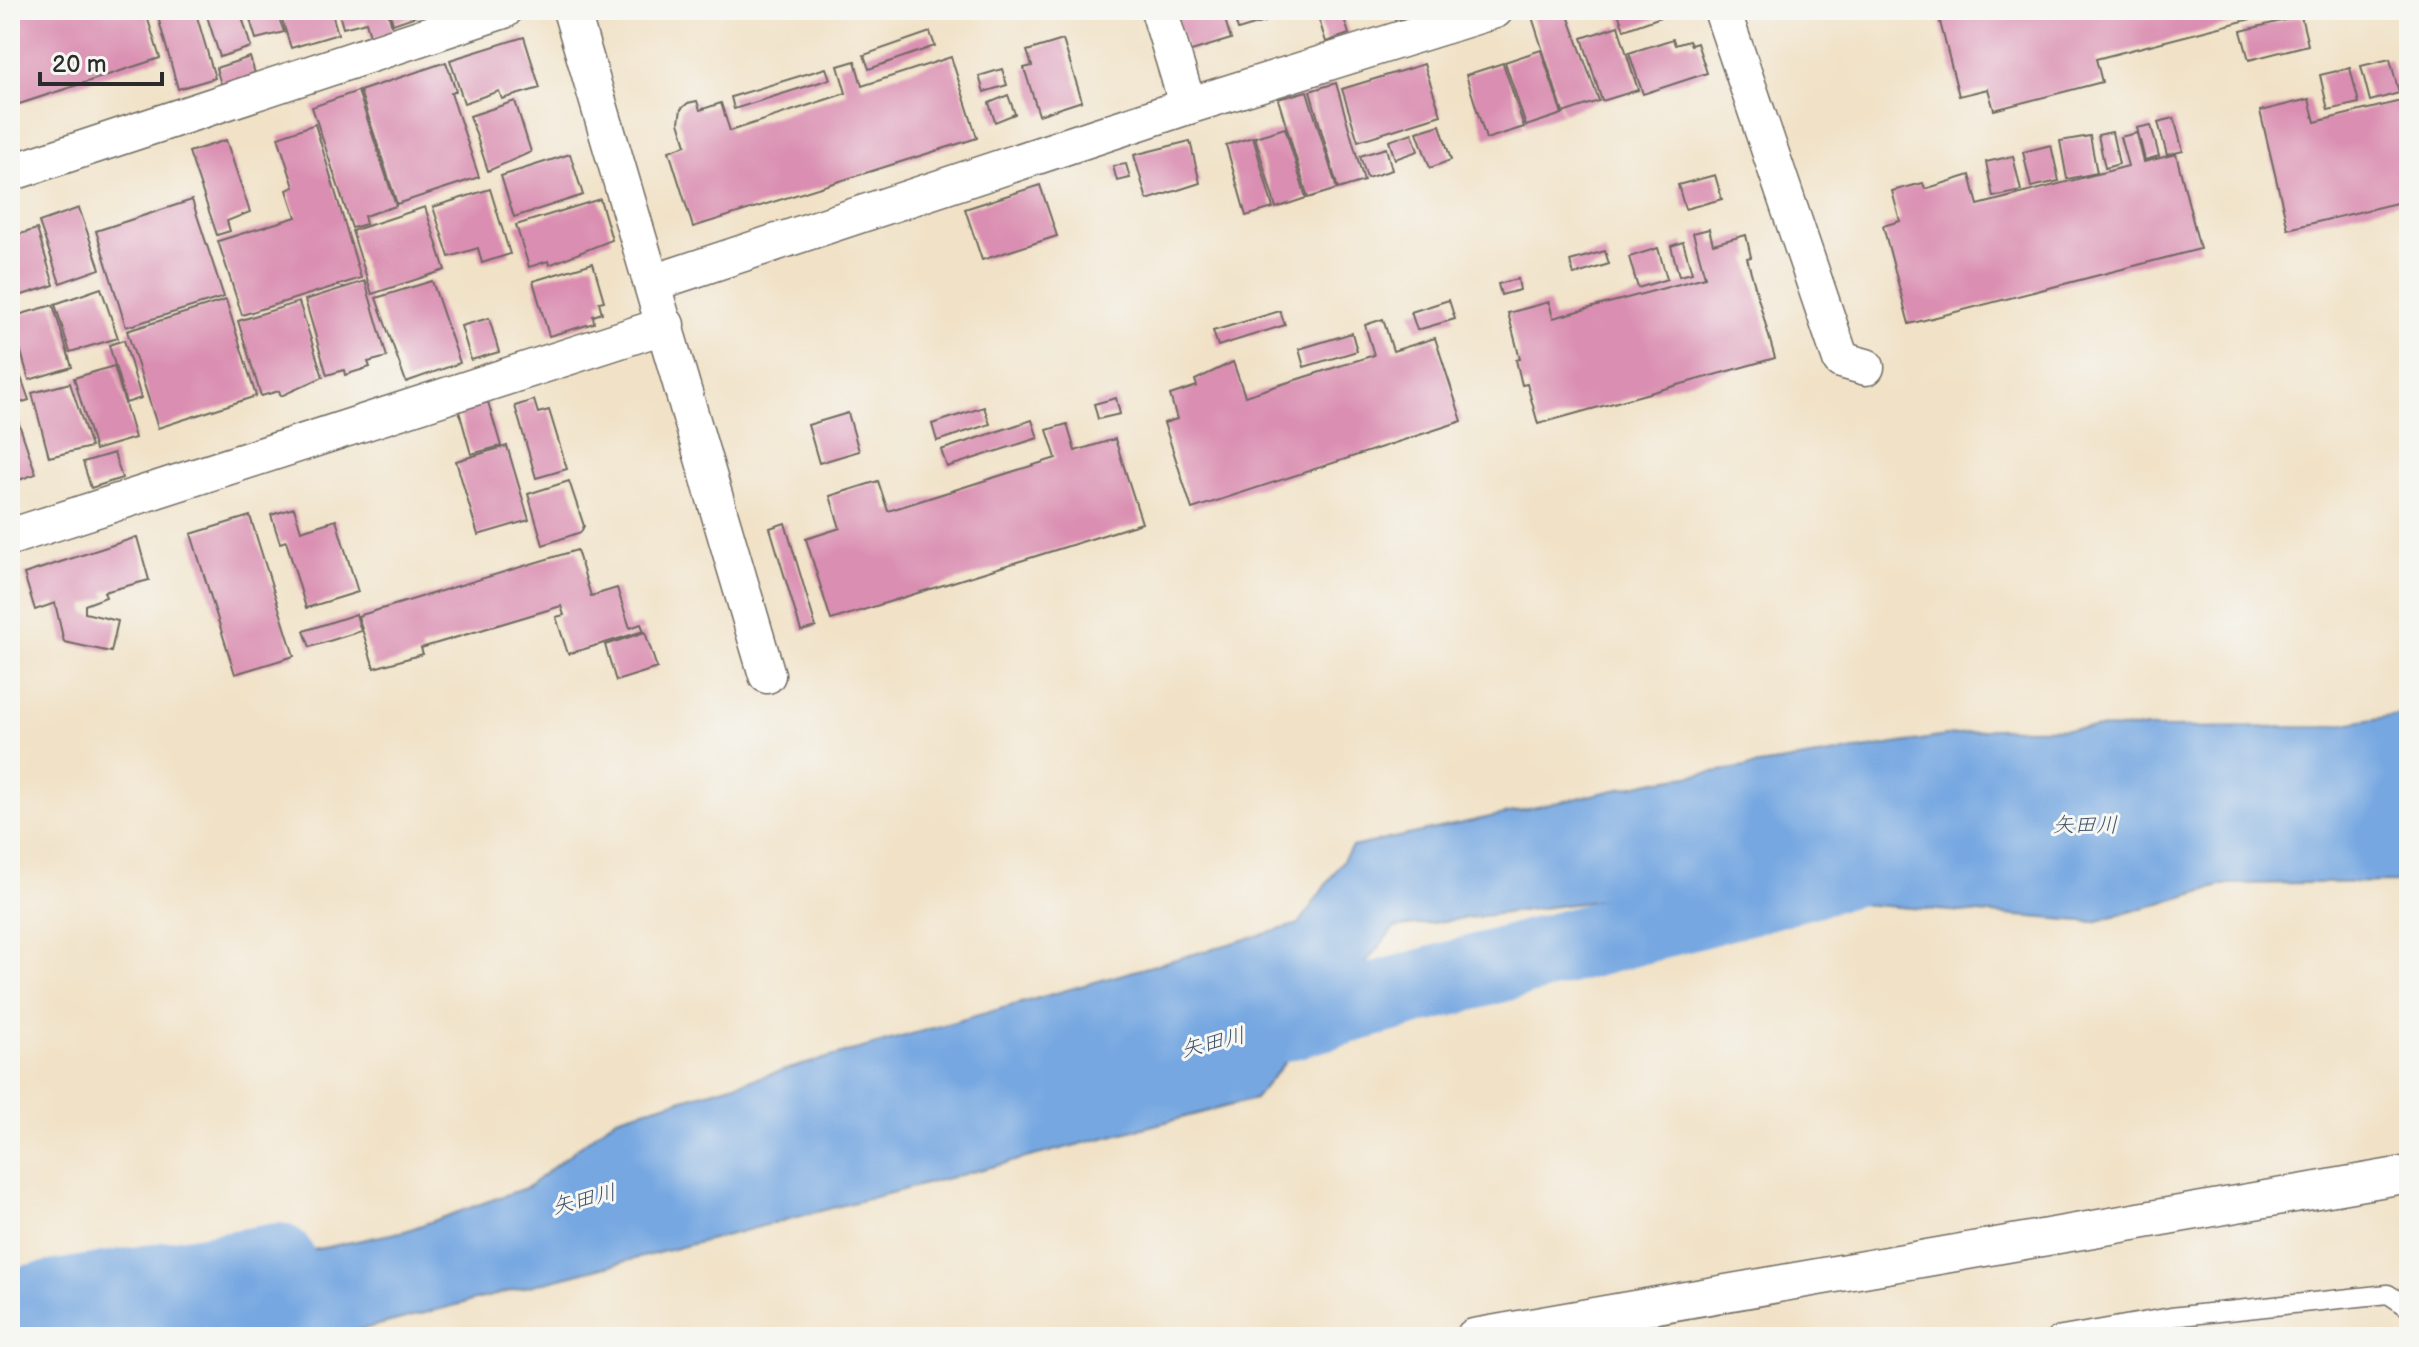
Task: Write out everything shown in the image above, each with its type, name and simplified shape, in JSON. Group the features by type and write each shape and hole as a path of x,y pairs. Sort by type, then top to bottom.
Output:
{"street":[{"path":"10,173 504,10"},
{"path":"571,10 767,675"},
{"path":"1159,10 1188,106"},
{"path":"653,283 1188,106 1495,10"},
{"path":"1722,10 1841,360 1866,367"},
{"path":"10,537 666,325"},
{"path":"1474,1337 2409,1174"}],"lane":[{"path":"2056,1337 2171,1317 2388,1294 2409,1308"}],"water":[{"name":"矢田川","path":"2409,713 2409,882 2228,884 2094,922 1675,890 1394,928 1255,1099 332,1337 10,1337 10,1300 70,1300 405,1231 528,1187 616,1118 1299,924 1352,847 1656,781 1991,729 2327,727"}],"building":[{"path":"10,10 145,10 160,58 10,107"},
{"path":"156,10 195,10 215,78 178,89"},
{"path":"205,10 240,10 251,47 220,57"},
{"path":"247,10 276,10 284,32 256,39"},
{"path":"279,10 331,10 338,34 291,48"},
{"path":"338,10 387,10 394,32 371,39 366,22 343,28"},
{"path":"389,10 424,10 425,13 393,24"},
{"path":"1174,10 1222,10 1231,39 1188,52"},
{"path":"1232,10 1260,10 1264,22 1238,30"},
{"path":"1392,10 1425,10 1396,21"},
{"path":"1554,10 1566,10 1599,101 1563,113 1532,17"},
{"path":"1617,10 1681,10 1624,30"},
{"path":"1937,10 2282,11 2096,59 2102,82 1994,110 1988,89 1959,96"},
{"path":"1342,12 1349,34 1326,42 1319,20"},
{"path":"2301,16 2308,45 2249,60 2241,31"},
{"path":"1618,26 1638,90 1602,101 1582,38"},
{"path":"930,32 935,46 869,69 864,55"},
{"path":"524,37 540,88 502,99 499,91 464,103 450,60"},
{"path":"1673,39 1675,45 1689,41 1691,45 1697,43 1707,73 1643,94 1629,53"},
{"path":"1063,40 1082,101 1039,115 1024,68 1032,66 1027,51"},
{"path":"1541,50 1562,114 1526,126 1505,62"},
{"path":"250,57 258,83 224,94 216,68"},
{"path":"951,57 977,138 693,227 669,151 686,145 679,122 681,109 688,103 697,101 700,110 721,103 730,131 846,93 838,66 855,61 862,86"},
{"path":"2390,59 2399,93 2370,101 2361,66"},
{"path":"446,62 456,91 451,93 479,177 397,204 360,91"},
{"path":"1503,63 1524,127 1486,139 1466,75"},
{"path":"1424,64 1441,115 1358,141 1342,89"},
{"path":"826,68 830,79 734,109 731,97"},
{"path":"2350,68 2359,103 2328,110 2320,75"},
{"path":"1002,69 1007,85 984,92 979,76"},
{"path":"1336,83 1364,181 1338,189 1310,91"},
{"path":"358,91 396,206 364,216 366,224 352,228 312,107"},
{"path":"1307,91 1337,189 1308,198 1278,99"},
{"path":"1008,95 1015,114 995,122 989,103"},
{"path":"2309,99 2315,122 2409,99 2409,200 2288,229 2260,111"},
{"path":"515,101 531,152 488,171 470,116"},
{"path":"2174,118 2183,151 2167,155 2158,122"},
{"path":"315,124 361,278 242,315 218,241 296,217 287,190 294,187 278,137"},
{"path":"1440,125 1451,160 1430,168 1417,132"},
{"path":"2151,125 2159,156 2145,160 2137,128"},
{"path":"1285,128 1306,198 1276,208 1255,137"},
{"path":"2112,132 2119,164 2105,168 2098,135"},
{"path":"1412,133 1418,151 1395,159 1389,141"},
{"path":"2137,133 2144,162 2176,154 2200,249 1909,324 1883,226 1900,221 1892,191 1923,183 1925,189 1970,175 1978,205 2128,166 2120,137"},
{"path":"2090,136 2097,173 2067,179 2060,141"},
{"path":"1253,137 1273,208 1246,216 1226,145"},
{"path":"226,140 250,212 227,221 230,231 217,235 189,152"},
{"path":"1190,141 1200,183 1147,200 1134,155"},
{"path":"2051,145 2059,181 2031,187 2023,152"},
{"path":"1386,148 1392,170 1367,178 1360,156"},
{"path":"570,154 583,195 514,217 501,176"},
{"path":"2013,156 2021,191 1993,197 1986,162"},
{"path":"1126,164 1130,178 1117,181 1113,166"},
{"path":"1715,175 1722,199 1685,209 1678,185"},
{"path":"1040,185 1057,236 982,260 965,209"},
{"path":"490,189 510,254 482,263 478,248 449,257 433,207"},
{"path":"600,199 612,240 549,265 548,261 529,267 516,225"},
{"path":"192,200 224,297 126,327 96,231"},
{"path":"425,207 445,270 372,294 352,231"},
{"path":"79,208 100,269 60,283 39,222"},
{"path":"37,229 54,285 19,296 10,264 10,237"},
{"path":"1709,229 1713,244 1746,235 1751,257 1747,258 1775,358 1538,424 1527,384 1522,385 1516,360 1520,359 1508,313 1549,302 1553,318 1705,277 1693,233"},
{"path":"1683,242 1692,273 1679,276 1671,246"},
{"path":"1658,248 1667,279 1638,288 1629,257"},
{"path":"1605,251 1609,264 1574,275 1570,261"},
{"path":"593,263 604,301 599,302 602,313 593,316 594,323 549,336 533,281"},
{"path":"1518,279 1520,290 1501,295 1498,284"},
{"path":"365,281 387,357 368,362 370,367 345,375 344,370 327,375 305,300"},
{"path":"432,281 460,363 406,382 376,298"},
{"path":"101,288 118,338 70,352 55,304"},
{"path":"226,300 256,396 158,428 127,331"},
{"path":"1449,300 1455,319 1417,330 1411,312"},
{"path":"299,302 323,377 281,396 279,391 261,396 238,321"},
{"path":"53,305 72,367 29,380 11,317"},
{"path":"1280,311 1285,325 1218,346 1213,331"},
{"path":"489,318 499,352 471,360 461,326"},
{"path":"1383,319 1393,351 1435,338 1462,421 1192,509 1164,423 1177,419 1170,395 1197,386 1195,380 1233,362 1245,396 1374,355 1365,325"},
{"path":"1352,333 1357,351 1304,367 1299,349"},
{"path":"124,340 141,398 126,403 109,345"},
{"path":"10,346 29,400 10,406"},
{"path":"114,366 135,438 95,450 74,378"},
{"path":"70,383 91,447 49,457 32,393"},
{"path":"1116,398 1120,414 1098,419 1094,404"},
{"path":"534,400 538,413 549,410 567,469 536,478 515,406"},
{"path":"488,402 501,446 471,454 459,411"},
{"path":"984,407 990,424 937,441 932,424"},
{"path":"848,413 859,451 819,463 808,425"},
{"path":"1032,420 1038,438 947,467 941,450"},
{"path":"18,421 36,474 10,483 10,424"},
{"path":"1067,424 1075,451 1115,439 1142,523 831,620 806,539 840,528 830,496 878,481 888,511 1056,458 1047,430"},
{"path":"507,446 529,520 478,535 456,461"},
{"path":"114,453 122,478 91,488 83,462"},
{"path":"569,481 584,526 581,532 543,545 528,494"},
{"path":"294,508 301,531 336,520 358,592 306,608 286,541 280,543 271,515"},
{"path":"250,516 294,656 235,674 191,534"},
{"path":"785,523 816,627 801,631 770,528"},
{"path":"137,537 149,580 104,592 106,597 85,605 85,613 118,621 111,652 64,642 55,603 35,610 24,574"},
{"path":"577,550 591,596 617,588 630,628 641,624 644,631 568,654 556,617 564,615 561,606 421,648 423,654 374,668 358,616"},
{"path":"356,614 361,631 310,647 304,631"},
{"path":"645,632 657,668 616,681 605,645"}],"waterway":[{"name":"矢田川","path":"1225,1040 1853,869"},
{"name":"矢田川","path":"10,1305 278,1260"}]}
